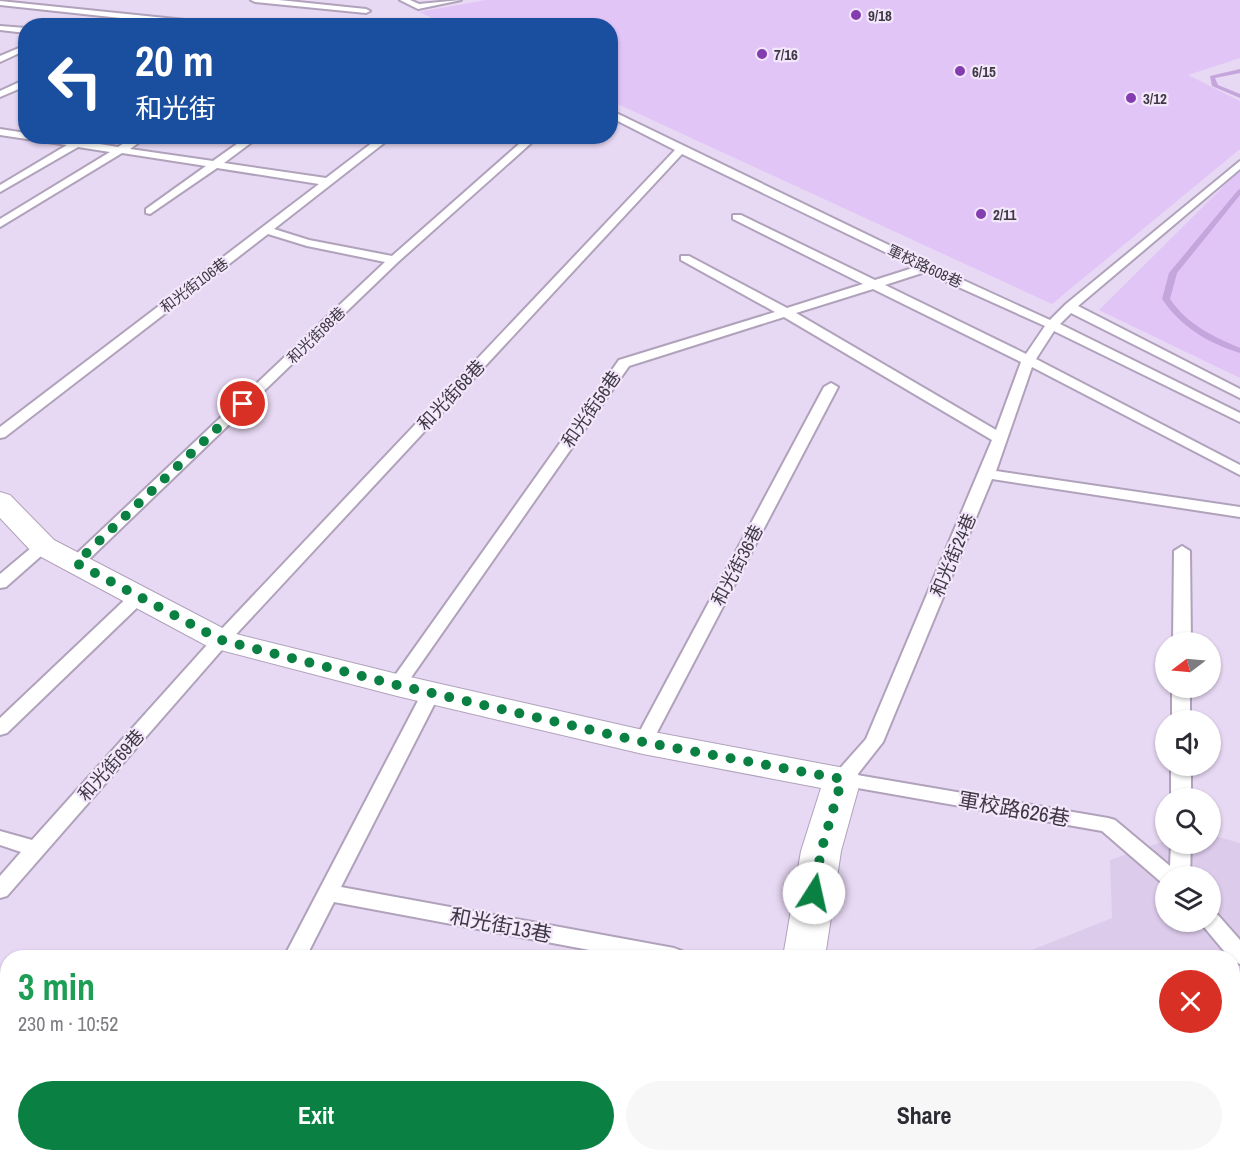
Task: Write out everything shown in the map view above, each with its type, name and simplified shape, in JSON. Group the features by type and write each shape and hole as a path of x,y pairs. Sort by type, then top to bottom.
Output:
{"street":[{"path":"0,501 43,546 221,640 397,685 643,742 842,779 821,851 805,950"}],"lane":[{"path":"255,0 366,10"},
{"path":"404,0 418,7 457,0"},
{"path":"0,3 148,18"},
{"path":"0,11 15,4"},
{"path":"0,28 18,30"},
{"path":"0,59 18,51"},
{"path":"0,94 18,86"},
{"name":"軍校路608巷","path":"618,117 926,268 1052,325 1240,418"},
{"path":"2,134 18,135"},
{"path":"0,189 76,144 329,182"},
{"path":"0,224 130,144"},
{"path":"150,211 244,144"},
{"name":"和光街106巷","path":"0,434 378,144"},
{"name":"和光街88巷","path":"76,563 394,260 525,144"},
{"name":"和光街68巷","path":"221,640 681,149"},
{"name":"和光街24巷","path":"842,779 874,742 987,474 1028,360 1052,325 1070,308 1240,164"},
{"path":"737,217 1028,360 1240,471"},
{"path":"267,230 307,243 394,260"},
{"path":"685,258 785,312 1000,439"},
{"name":"和光街56巷","path":"397,685 624,363 926,268"},
{"path":"1070,308 1240,394"},
{"name":"和光街36巷","path":"643,742 831,387"},
{"path":"987,474 1240,512"},
{"path":"0,583 43,546"},
{"path":"1182,551 1182,632"},
{"path":"0,729 138,597"},
{"name":"和光街69巷","path":"0,890 221,640"},
{"path":"299,950 431,693"},
{"name":"軍校路626巷","path":"842,779 1108,825 1156,866"},
{"path":"0,838 36,849"},
{"name":"和光街13巷","path":"328,892 637,950"},
{"path":"1220,932 1236,950"}],"shaded area":[{"path":"486,0 1240,0 1240,58 1188,75 1240,101 1240,149 1052,304 618,104 618,18 432,18 419,12"},
{"path":"1240,170 1240,378 1099,310"},
{"path":"1221,838 1240,843 1240,950 1032,950 1112,918 1110,860 1155,844 1155,854 1221,854"}],"waterway":[{"path":"1240,71 1212,77 1215,86 1240,96"},
{"path":"1240,191 1173,273 1166,299 1173,310 1189,325 1208,337 1240,351"}],"place":[{"name":"9/18","path":"856,15"},
{"name":"7/16","path":"762,54"},
{"name":"6/15","path":"960,71"},
{"name":"3/12","path":"1131,98"},
{"name":"2/11","path":"981,214"}],"route":[{"path":"243,404 76,563 221,640 397,685 643,742 842,779 821,851 814,893"}]}
